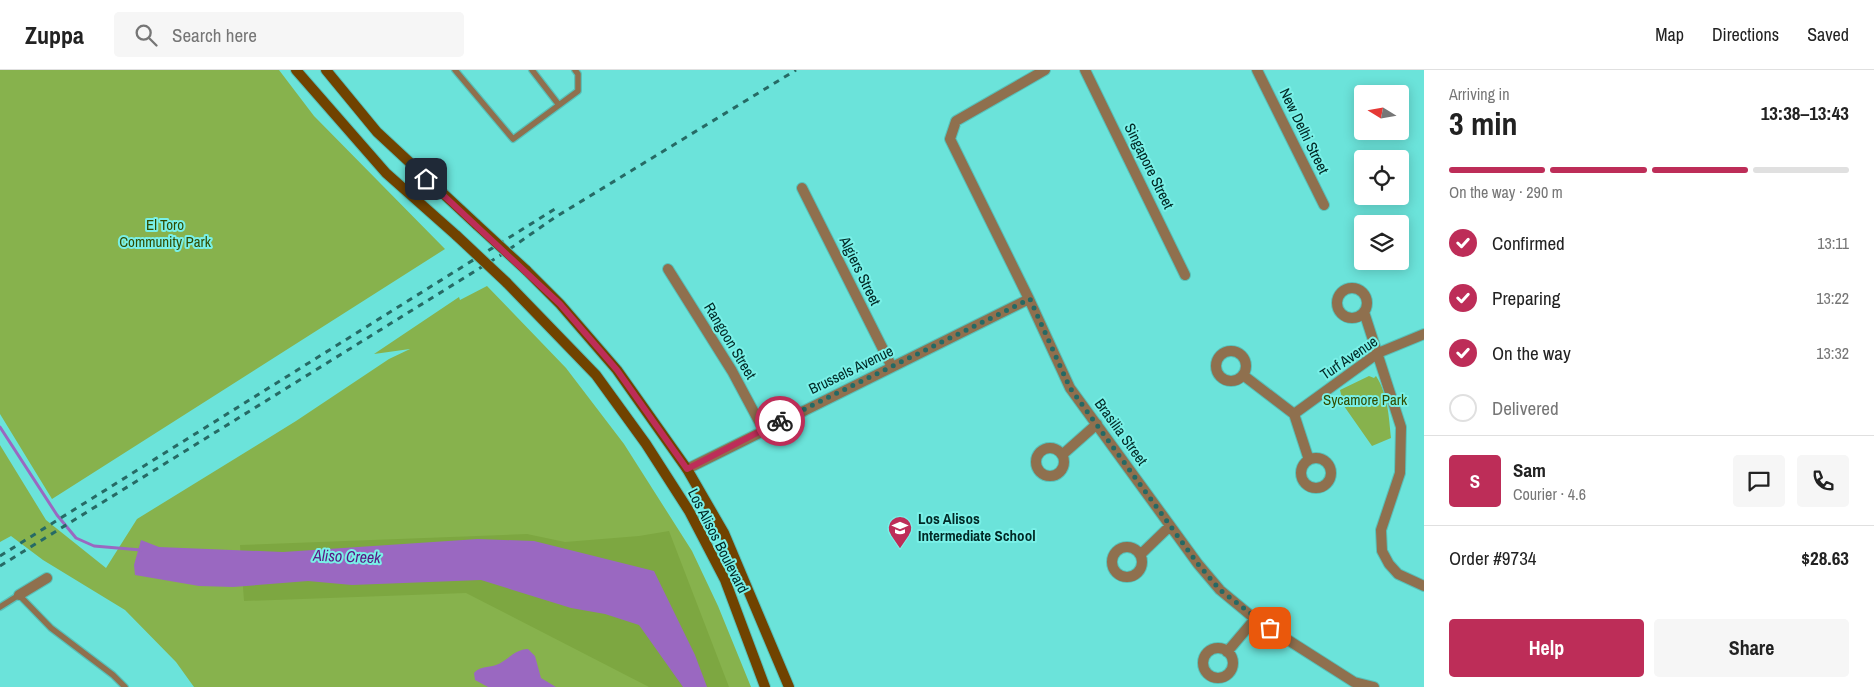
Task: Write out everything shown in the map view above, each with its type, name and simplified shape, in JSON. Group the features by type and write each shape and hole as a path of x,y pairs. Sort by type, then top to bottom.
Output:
{"main road":[{"name":"Los Alisos Boulevard","path":"296,70 386,173 458,236 506,282 596,375 646,444 689,511 724,580 765,687"},
{"name":"Los Alisos Boulevard","path":"326,70 377,132 526,270 560,304 617,370 687,469 724,533 789,687"}],"street":[{"name":"Brasilia Street","path":"1045,70 965,115 956,121 951,132 954,148 1030,299 1070,388 1198,564 1220,590 1255,618 1353,684 1374,687"},
{"name":"Singapore Street","path":"1085,70 1185,275"},
{"name":"New Delhi Street","path":"1257,70 1324,205"},
{"name":"Algiers Street","path":"802,188 892,367"},
{"name":"Rangoon Street","path":"668,269 732,371 763,429"},
{"name":"Brussels Avenue","path":"687,469 763,429 1030,299"},
{"path":"1364,312 1401,427 1400,473 1381,530 1382,551 1389,564 1398,574 1424,586"},
{"name":"Turf Avenue","path":"1294,414 1378,353 1424,334"},
{"path":"1243,375 1294,414 1308,460"},
{"path":"1062,455 1097,424"},
{"path":"1140,555 1170,526"},
{"path":"19,595 46,578"},
{"path":"1227,652 1255,618"}],"lane":[{"path":"455,70 513,139 578,91 578,74 575,70"},
{"path":"532,70 559,105"},
{"path":"0,607 19,595 51,628 113,675 125,687"}],"green space":[{"name":"El Toro Community Park","path":"0,70 279,70 314,116 445,249 52,499 0,414"},
{"path":"487,286 566,368 624,444 692,551 718,606 751,687 194,687 176,662 125,610 43,560 11,536 0,542 0,445 46,520 106,568 137,519 296,421 389,359 410,349 374,354 459,297 460,300"},
{"name":"Sycamore Park","path":"1369,376 1374,378 1376,376 1383,390 1391,438 1372,446 1344,406 1340,390"},
{"path":"669,531 729,687 649,687 466,593 244,601 240,545 527,534 565,542 639,536"}],"water":[{"path":"478,539 534,541 654,571 695,655 707,687 683,687 639,625 605,614 571,608 481,580 352,585 308,581 233,587 199,586 135,575 134,565 141,540 159,547 283,552"},
{"path":"528,649 535,656 541,678 556,687 488,687 475,680 474,673 479,669 496,665 519,651"}],"waterway":[{"name":"Aliso Creek","path":"0,427 57,515 76,538 94,546 141,550"}],"railway":[{"path":"0,566 501,255 554,218 796,70"},
{"path":"0,556 558,207"}],"way so far":[{"path":"780,421 1030,299 1070,388 1198,564 1220,590 1270,628"}],"place":[{"name":"Los Alisos Intermediate School","path":"900,549"}],"route":[{"path":"426,179 450,203 526,270 560,304 617,370 687,469 780,421"}]}
